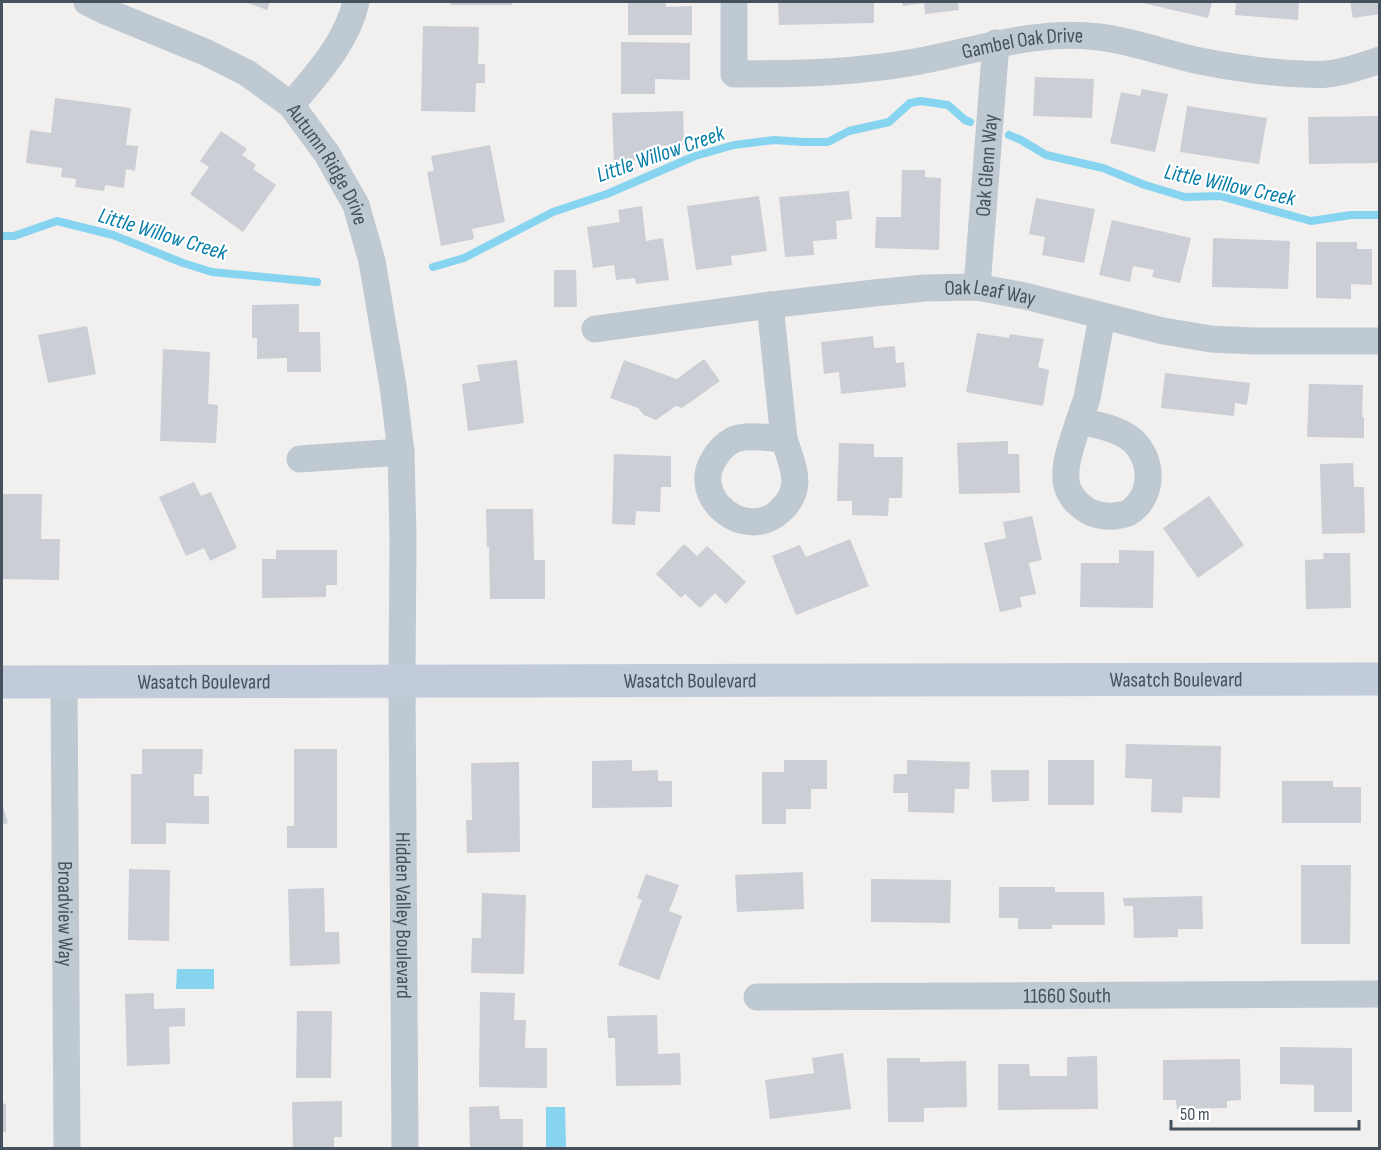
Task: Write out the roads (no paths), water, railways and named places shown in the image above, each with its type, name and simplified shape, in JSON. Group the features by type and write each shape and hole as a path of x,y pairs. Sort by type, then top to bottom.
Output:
{"main road":[{"name":"Wasatch Boulevard","path":"2,682 1380,678"}],"street":[{"name":"Autumn Ridge Drive","path":"87,2 205,52 248,73 291,105 327,154 356,205 372,261 393,386 401,452 404,538 402,681"},
{"path":"291,105 326,63 342,38 356,2"},
{"name":"Gambel Oak Drive","path":"734,2 734,74 801,74 868,69 920,61 1031,37 1066,35 1099,37 1200,61 1262,72 1327,74 1380,60"},
{"name":"Oak Glenn Way","path":"976,287 996,44"},
{"name":"Oak Leaf Way","path":"595,329 894,291 976,287 1025,296 1163,332 1211,339 1253,342 1380,341"},
{"path":"770,305 784,439"},
{"path":"1079,421 1087,398 1102,317"},
{"path":"300,459 401,452"},
{"name":"Hidden Valley Boulevard","path":"402,681 405,1149"},
{"name":"Broadview Way","path":"64,682 67,1149"},
{"name":"11660 South","path":"757,997 1380,994"}],"water":[{"path":"177,969 214,969 214,989 176,989"},
{"path":"546,1107 565,1107 566,1148 546,1148"}],"waterway":[{"name":"Little Willow Creek","path":"433,267 464,258 553,212 607,194 695,156 734,145 774,140 828,142 849,131 889,122 910,103 921,101 948,105 970,122"},
{"name":"Little Willow Creek","path":"1009,135 1046,155 1103,168 1145,185 1185,197 1220,196 1311,221 1351,215 1380,215"},
{"name":"Little Willow Creek","path":"2,236 14,236 57,221 113,235 212,272 317,282"}]}
